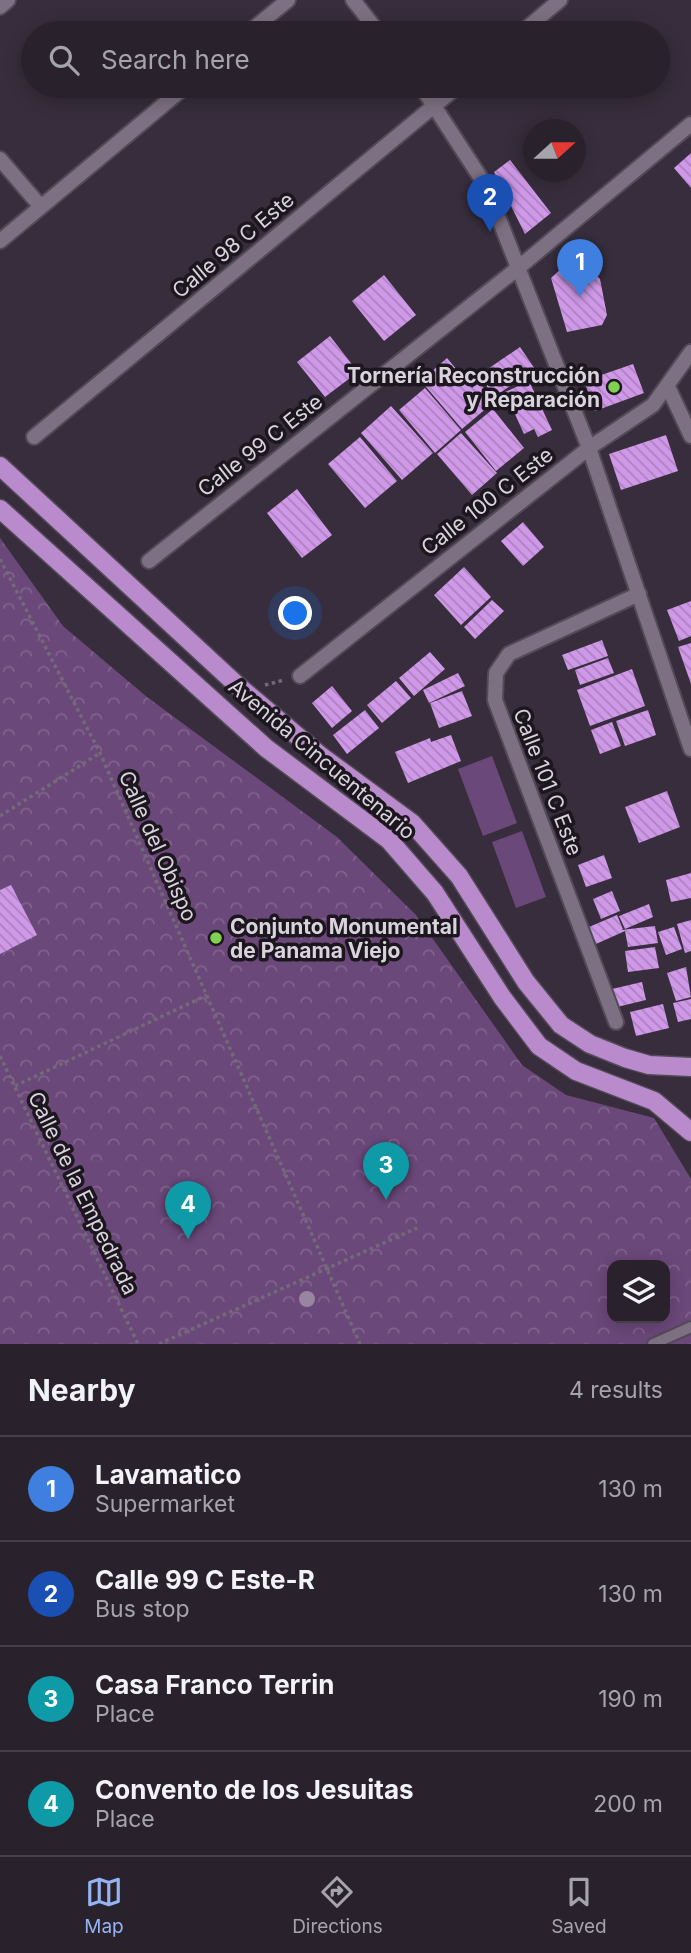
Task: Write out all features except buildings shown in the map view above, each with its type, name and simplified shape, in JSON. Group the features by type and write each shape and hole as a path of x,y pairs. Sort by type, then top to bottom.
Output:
{"main road":[{"name":"Avenida Cincuentenario","path":"0,466 237,685 321,756 412,823 459,876 526,982 561,1025 590,1044 625,1058 649,1065 691,1067"},
{"name":"Avenida Cincuentenario","path":"0,509 266,748 389,840 435,892 502,997 539,1046 576,1071 654,1101 691,1132"}],"street":[{"path":"0,7 8,0"},
{"path":"263,21 288,0"},
{"path":"353,0 370,21"},
{"path":"535,21 560,0"},
{"path":"0,241 172,98"},
{"path":"431,98 486,186 589,448 691,748"},
{"name":"Calle 98 C Este","path":"34,437 443,98"},
{"name":"Calle 99 C Este","path":"149,561 518,268 691,124"},
{"path":"0,159 41,207"},
{"name":"Calle 100 C Este","path":"300,676 589,448 653,405 691,352"},
{"path":"668,387 691,436"},
{"name":"Calle 101 C Este","path":"616,1022 495,699 496,673 509,654 639,593"}],"lane":[{"path":"653,1344 691,1326"}],"path":[{"name":"Calle del Obispo","path":"0,559 100,753 360,1344"},
{"path":"0,816 100,753"},
{"path":"15,1086 207,995"},
{"name":"Calle de la Empedrada","path":"0,1056 138,1344"},
{"path":"159,1344 417,1228"}],"green space":[{"name":"Conjunto Monumental de Panama Viejo","path":"0,538 63,626 147,697 337,837 416,915 522,1065 566,1095 654,1118 691,1179 691,1344 0,1344"},
{"path":"492,756 517,823 483,836 458,769"},
{"path":"522,831 546,897 516,908 492,842"}],"place":[{"name":"Calle 99 C Este-R","path":"490,232"},
{"name":"Lavamatico","path":"580,297"},
{"name":"Tornería Reconstrucción y Reparación","path":"614,387"},
{"name":"Conjunto Monumental de Panama Viejo","path":"216,938"},
{"name":"Casa Franco Terrin","path":"386,1200"},
{"name":"Convento de los Jesuitas","path":"188,1239"}]}
